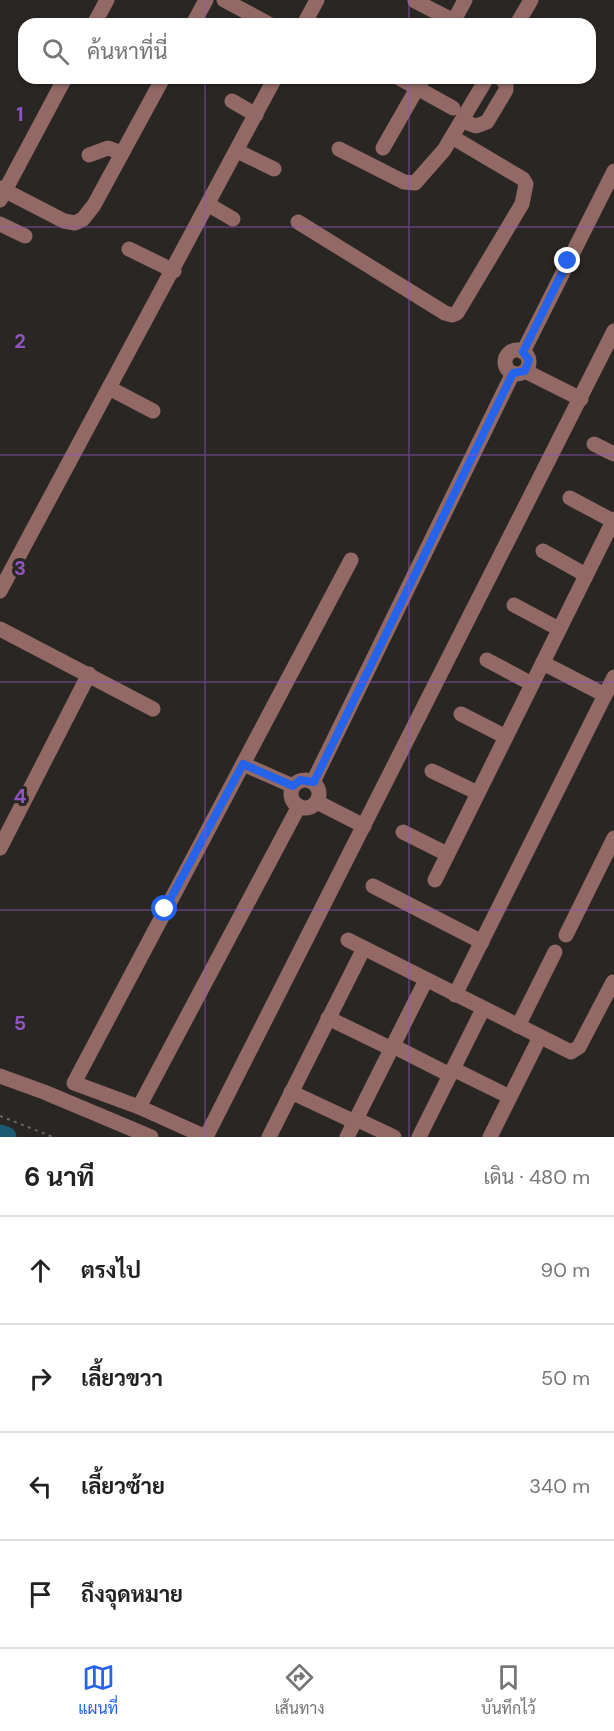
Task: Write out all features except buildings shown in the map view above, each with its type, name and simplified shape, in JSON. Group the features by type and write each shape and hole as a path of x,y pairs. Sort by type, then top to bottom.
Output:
{"street":[{"path":"97,18 107,0"},
{"path":"196,18 206,0"},
{"path":"224,0 258,18"},
{"path":"307,18 317,0"},
{"path":"456,18 465,0"},
{"path":"520,18 531,0"},
{"path":"415,1 444,18"},
{"path":"62,84 2,193 64,221 75,223 83,219 94,205 160,84"},
{"path":"0,591 111,389 272,84"},
{"path":"383,148 419,84"},
{"path":"421,84 457,115 476,126 487,122 506,90 506,84"},
{"path":"339,149 404,182 416,183 452,136 457,115 482,84"},
{"path":"232,101 256,115"},
{"path":"298,222 445,313 452,315 457,313 522,204 526,184 523,179 452,136"},
{"path":"89,155 108,148 122,153"},
{"path":"237,151 274,169"},
{"path":"314,782 519,372 529,360 523,352 614,171"},
{"path":"208,206 233,219"},
{"path":"0,224 25,236"},
{"path":"129,249 174,271"},
{"path":"351,560 74,1083 138,1107 206,1137 614,331"},
{"path":"519,372 580,399"},
{"path":"111,389 153,411"},
{"path":"594,444 614,454"},
{"path":"435,880 614,520 570,498"},
{"path":"543,551 586,575"},
{"path":"514,605 560,628"},
{"path":"0,628 153,709"},
{"path":"487,660 532,684"},
{"path":"543,663 605,695"},
{"path":"0,848 89,674"},
{"path":"455,995 614,677"},
{"path":"461,714 506,737"},
{"path":"243,764 293,786"},
{"path":"432,771 478,794"},
{"path":"300,780 314,782 319,789 317,802 308,807 299,806 291,795 293,786 300,780"},
{"path":"317,802 364,826"},
{"path":"138,1107 299,806"},
{"path":"403,832 447,854"},
{"path":"566,935 609,862 614,838"},
{"path":"373,886 482,942"},
{"path":"348,940 571,1052 575,1051 613,982"},
{"path":"268,1137 364,948"},
{"path":"518,1026 555,952"},
{"path":"347,1137 426,980"},
{"path":"418,1137 483,1009"},
{"path":"328,1018 510,1096"},
{"path":"490,1137 540,1037"},
{"path":"0,1077 44,1092 151,1137"},
{"path":"291,1092 394,1137"}],"path":[{"path":"0,1116 53,1137"}],"waterway":[{"path":"0,1135 6,1137"}],"route":[{"path":"165,909 243,764 293,786 304,779 314,782 513,373 525,371 528,366 529,360 523,352 568,261"}]}
